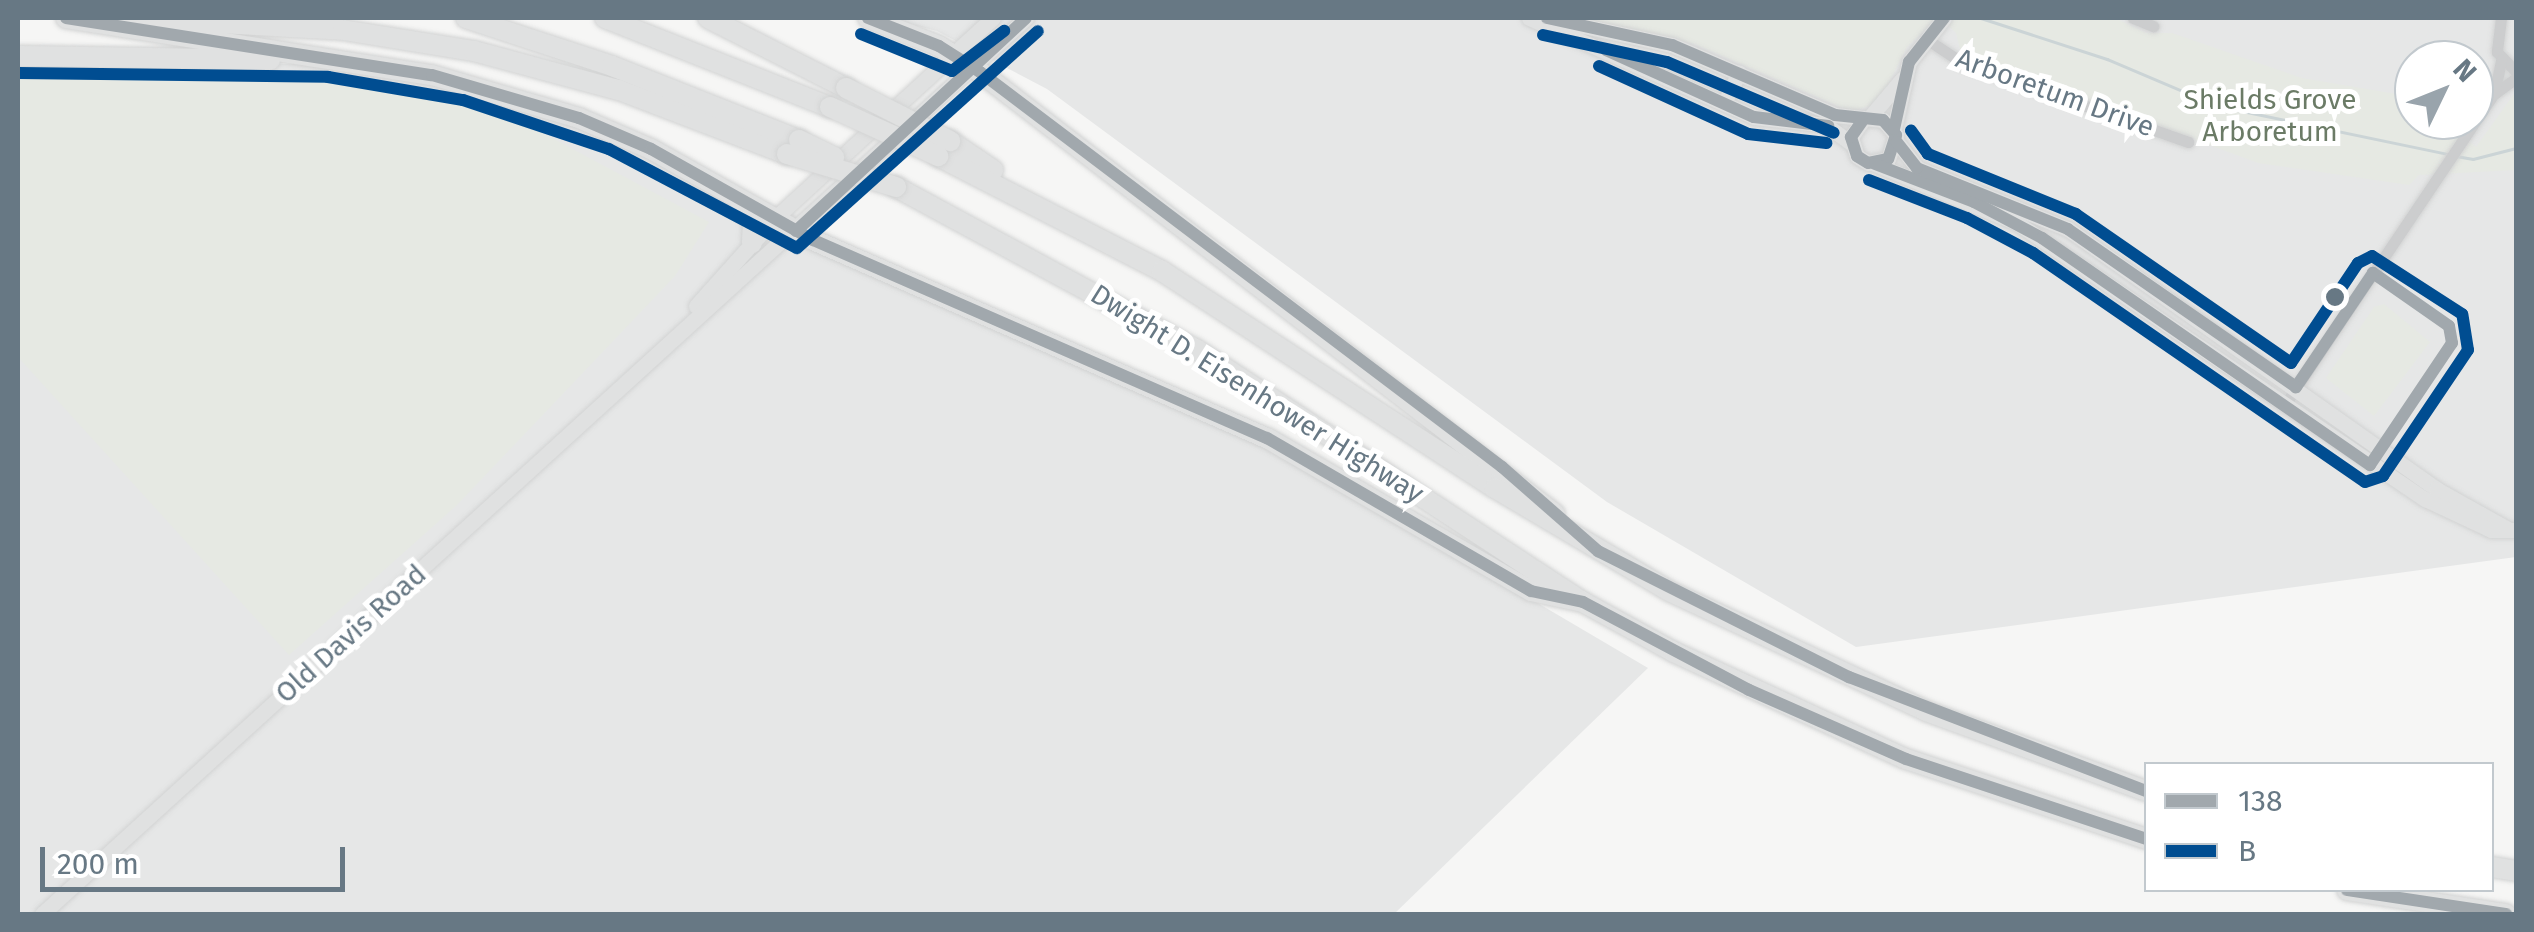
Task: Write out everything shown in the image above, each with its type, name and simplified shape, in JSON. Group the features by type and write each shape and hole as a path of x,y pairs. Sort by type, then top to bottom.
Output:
{"highway":[{"path":"66,18 432,75 542,104 651,149 796,231 1267,438 1531,590 1584,602"},
{"path":"130,18 343,30 474,50 619,90 793,147"},
{"name":"Dwight D. Eisenhower Highway","path":"466,18 630,72 793,147 896,187 1196,349 1584,602 1674,652 1827,726 2004,796 2144,838"},
{"name":"Dwight D. Eisenhower Highway","path":"604,18 944,148 1234,315 1598,551 1773,643 1926,710 2144,790"},
{"path":"708,18 846,88 944,148"},
{"path":"868,18 973,67 1502,467 1598,551"},
{"path":"18,56 330,60"},
{"path":"736,196 753,222 752,243"},
{"path":"2360,892 2506,914"}],"street":[{"name":"Old Davis Road","path":"656,349 774,220 994,18"},
{"name":"Old Davis Road","path":"42,914 656,349 796,231 1026,18"},
{"path":"1529,18 1767,120 1826,125 1851,143 1862,160 2016,223 2425,499 2481,526 2512,530"},
{"path":"1547,18 1680,48 1866,119 1895,136 1918,168 2068,229 2436,489 2512,530"},
{"path":"2133,18 2153,26"},
{"path":"2494,94 2501,60 2495,34 2502,18"},
{"path":"1851,143 1866,119 1902,79 1934,27"},
{"name":"Arboretum Drive","path":"1934,27 1961,62 2188,142"},
{"path":"1672,69 1680,48"},
{"path":"2494,94 2516,75 2501,60"},
{"path":"1639,64 1672,69 1728,94 1738,109"},
{"path":"1728,94 1739,72"},
{"path":"1875,164 1888,159 1902,79"},
{"path":"2284,406 2462,140"}],"shaded area":[{"path":"886,18 2516,18 2516,557 1856,647 1607,502 1047,89 937,31"},
{"path":"18,64 312,64 432,82 576,124 1284,454 1648,668 1394,914 18,914"}],"green space":[{"path":"1573,18 1937,18 1907,47 1884,92 1870,106 1850,111 1695,44"},
{"name":"Shields Grove Arboretum","path":"1941,18 2115,18 2146,33 2172,33 2302,78 2394,94 2394,140 2467,140 2476,147 2481,140 2494,140 2494,122 2516,91 2516,170 2419,175 2409,185 2258,163 1961,53 1956,33"},
{"path":"18,78 332,80 481,100 709,222 675,276 457,505 289,655 18,357"},
{"path":"2384,304 2430,342 2374,416 2326,378 2374,307"}],"waterway":[{"path":"1981,18 2107,59 2218,106 2448,154"},
{"path":"2456,156 2473,159 2516,148"}],"transit line":[{"name":"138","path":"66,18 432,75 579,118 651,149 813,240 1267,438 1531,591 1583,602 1749,690 1906,759 2144,838"},
{"name":"138","path":"868,18 939,46 980,72 1502,467 1598,551 1849,677 2144,790"},
{"name":"138","path":"796,231 1026,18"},
{"name":"138","path":"1547,18 1672,45 1835,115 1883,120 1896,135 1888,159 1868,163 1857,156 1851,137 1862,121"},
{"name":"138","path":"1894,129 1909,62 1944,18"},
{"name":"B","path":"861,34 952,71 1004,31"},
{"name":"B","path":"18,73 328,77 463,100 609,149 797,248 1038,31"},
{"name":"B","path":"1543,35 1667,62 1834,133"},
{"name":"138","path":"1606,50 1754,117 1828,126"},
{"name":"B","path":"1599,66 1748,134 1826,143"},
{"name":"B","path":"1869,180 1967,218 2033,253 2365,482 2383,476 2468,350 2462,314 2372,256 2358,263 2291,363 2076,214 1928,154 1911,131"},
{"name":"138","path":"1875,164 1974,202 2042,238 2370,465 2452,343 2449,326 2373,273 2296,387 2068,229 1917,168 1897,142"},
{"name":"138","path":"2360,892 2506,914"}]}
